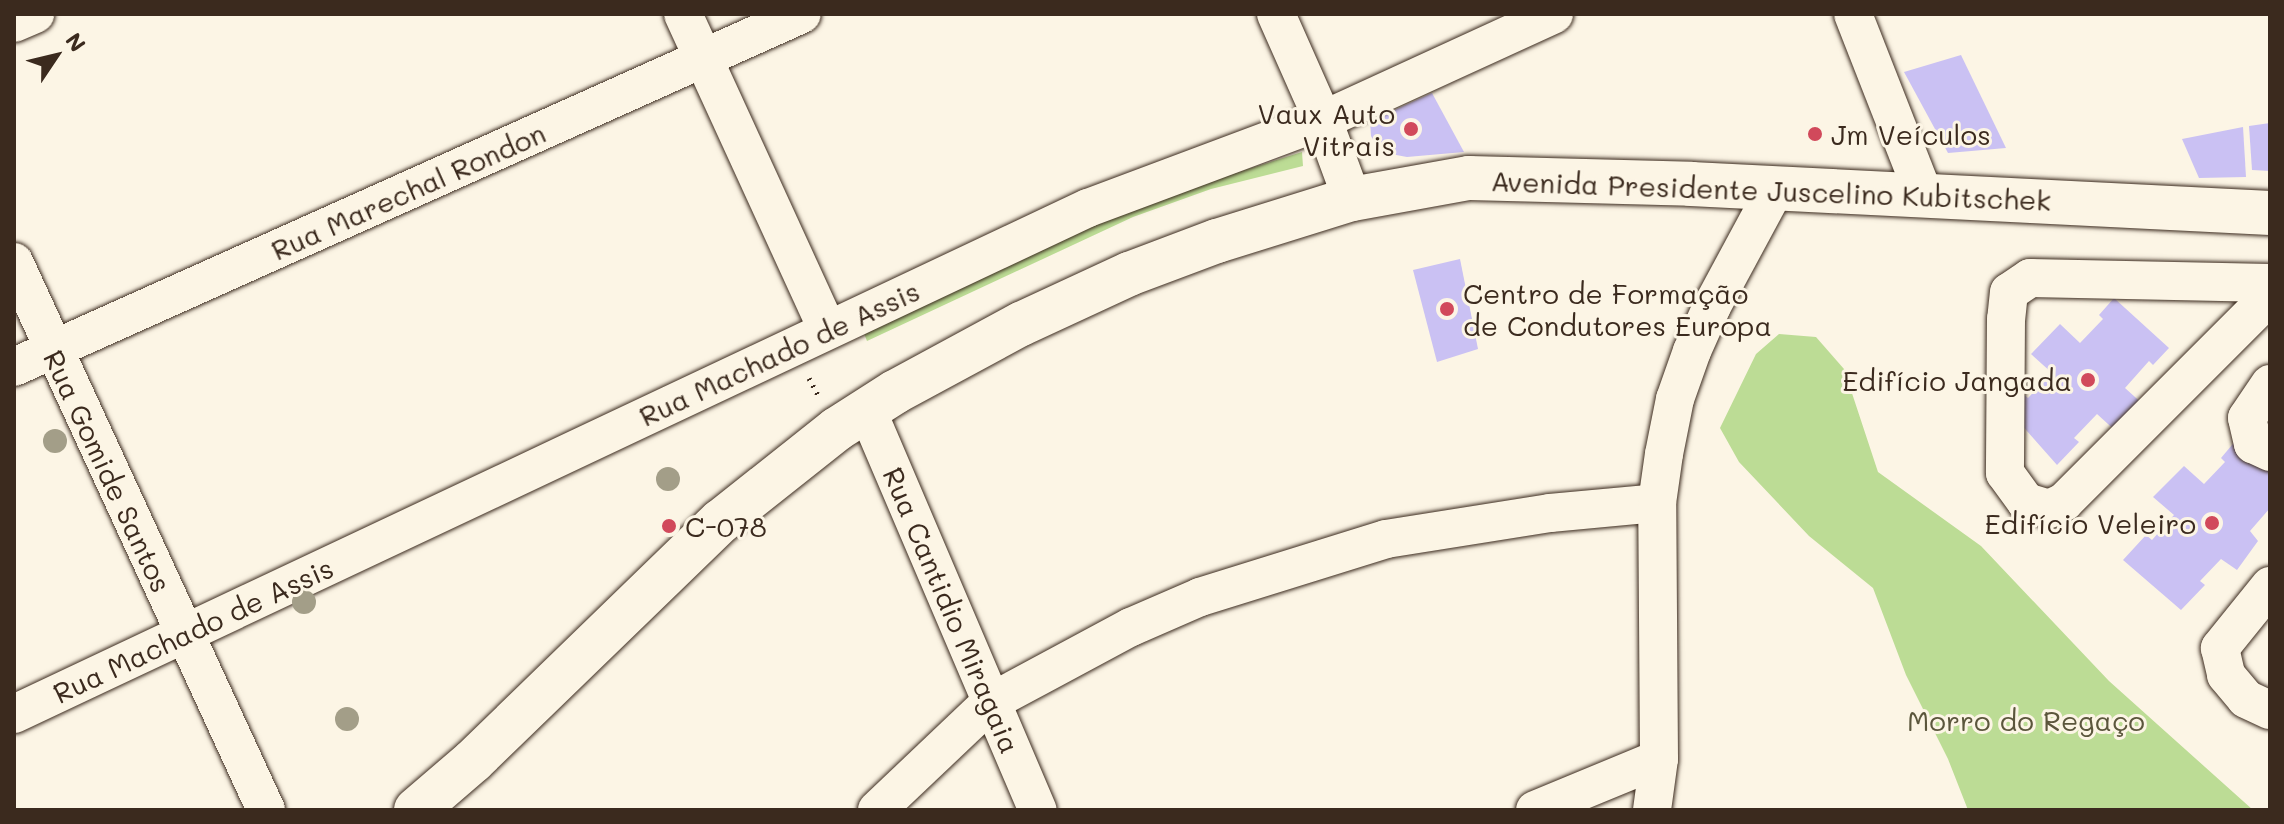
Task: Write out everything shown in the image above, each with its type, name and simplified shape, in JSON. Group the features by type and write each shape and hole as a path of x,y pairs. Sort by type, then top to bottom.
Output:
{"main road":[{"name":"Avenida Presidente Juscelino Kubitschek","path":"416,810 473,761 721,521 837,429 1021,324 1129,274 1217,241 1352,199 1469,178 1566,178 2270,213"}],"street":[{"path":"14,23 35,14"},
{"path":"683,14 827,329"},
{"name":"Rua Marechal Rondon","path":"14,367 802,14"},
{"path":"1276,14 1323,120 1352,199"},
{"name":"Rua Machado de Assis","path":"14,714 1088,208 1323,120 1554,14"},
{"path":"1853,14 1924,195"},
{"path":"1652,810 1659,759 1657,503 1675,399 1712,306 1775,189"},
{"name":"Rua Gomide Santos","path":"14,262 266,810"},
{"path":"2270,283 2030,278 2009,292 2006,319 2005,473 2026,502 2049,509 2064,502 2270,296"},
{"path":"2270,384 2247,418 2253,444 2270,452"},
{"name":"Rua Cantidio Miragaia","path":"867,410 1038,810"},
{"path":"877,810 991,702 1131,627 1200,597 1278,570 1386,539 1550,513 1657,503"},
{"path":"2270,586 2220,648 2226,675 2246,699 2270,710"},
{"path":"1535,810 1659,759"}],"path":[{"path":"805,370 824,406"}],"green space":[{"path":"1302,152 1303,166 1211,189 1133,217 867,341 863,331 1136,204"},
{"name":"Morro do Regaço","path":"1779,334 1816,337 1844,369 1878,472 1981,546 2109,681 2253,810 1968,810 1948,759 1906,675 1873,588 1809,536 1739,462 1720,428 1756,354"}],"building":[{"path":"1961,55 2006,148 1948,153 1904,72"},
{"name":"Vaux Auto Vitrais","path":"1432,93 1464,152 1407,157 1380,152 1371,136 1370,121"},
{"path":"2270,123 2270,171 2252,170 2249,126"},
{"path":"2243,127 2246,177 2199,178 2182,139"},
{"name":"Centro de Formação de Condutores Europa","path":"1460,259 1478,349 1437,362 1413,270"},
{"name":"Edifício Jangada","path":"2114,298 2169,348 2153,365 2149,361 2125,388 2145,406 2119,434 2097,414 2074,438 2079,442 2057,465 2011,413 2023,394 2028,398 2052,373 2031,354 2060,324 2080,343 2103,319 2099,315"},
{"name":"Edifício Veleiro","path":"2237,439 2270,469 2270,508 2250,531 2258,541 2237,570 2221,559 2200,581 2205,585 2181,610 2123,560 2146,535 2152,540 2174,515 2153,497 2184,466 2204,484 2225,462 2221,458"}],"place":[{"name":"Vaux Auto Vitrais","path":"1411,129"},
{"name":"Jm Veículos","path":"1815,134"},
{"name":"Centro de Formação de Condutores Europa","path":"1447,309"},
{"name":"Edifício Jangada","path":"2088,380"},
{"name":"Edifício Veleiro","path":"2212,523"},
{"name":"C-078","path":"669,526"}]}
